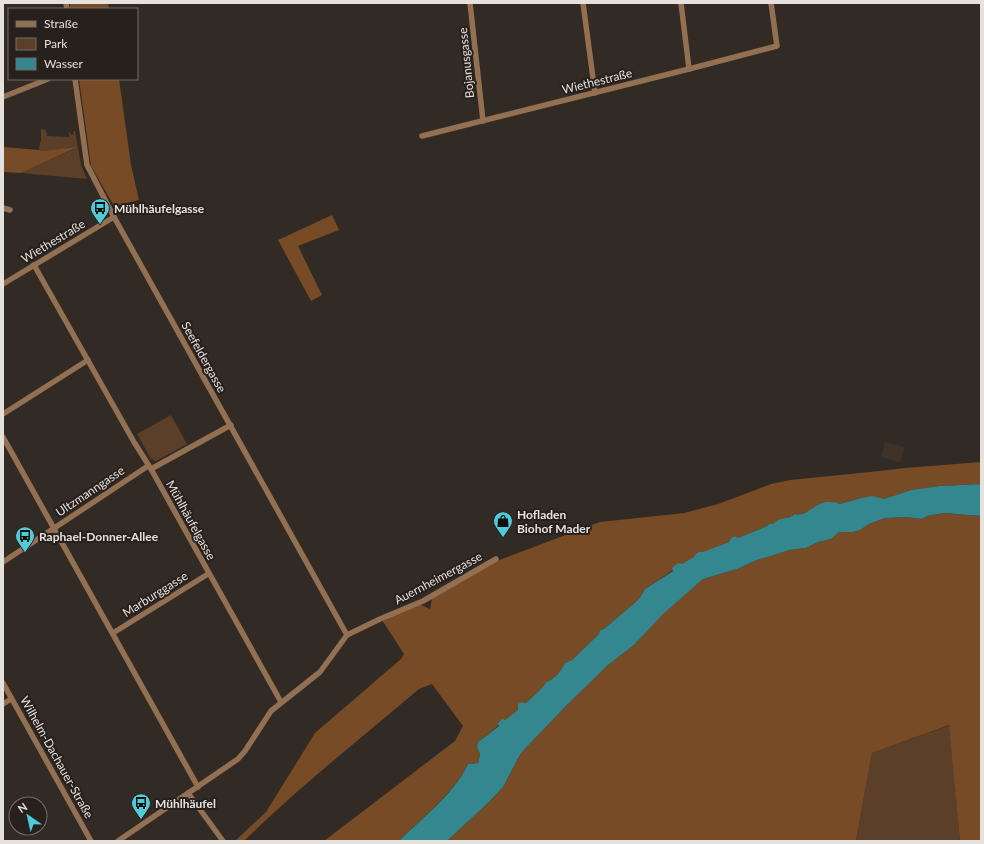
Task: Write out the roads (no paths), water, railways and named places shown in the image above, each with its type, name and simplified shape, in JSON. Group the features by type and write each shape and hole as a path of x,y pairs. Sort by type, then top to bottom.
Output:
{"street":[{"name":"Bojanusgasse","path":"470,3 483,121"},
{"path":"583,3 595,93"},
{"path":"681,3 689,69"},
{"name":"Wiethestraße","path":"422,136 777,46 771,3"},
{"path":"3,98 46,80"},
{"name":"Seefeldergasse","path":"76,80 87,165 114,217 347,635"},
{"path":"3,208 10,210"},
{"name":"Wiethestraße","path":"3,284 114,217"},
{"name":"Mühlhäufelgasse","path":"34,265 150,468 280,702"},
{"path":"3,414 88,360"},
{"name":"Ultzmanngasse","path":"3,562 150,468 231,425"},
{"path":"3,437 198,787"},
{"name":"Auernheimergasse","path":"118,841 238,759 246,751 271,711 280,702 320,672 347,635 423,601 496,559"},
{"name":"Marburggasse","path":"113,633 208,574"},
{"name":"Wilhelm-Dachauer-Straße","path":"3,683 91,841"},
{"path":"3,704 11,699"},
{"path":"188,793 223,841"}],"water":[{"path":"981,484 981,516 944,513 927,516 922,519 905,517 885,518 869,524 860,530 853,532 839,532 831,539 818,542 806,548 789,550 757,560 737,569 703,579 663,614 634,645 608,665 566,706 521,753 503,787 447,841 399,841 446,796 462,775 468,764 478,763 480,754 477,747 478,742 499,726 498,723 502,719 505,720 518,710 518,704 522,702 526,703 543,687 546,682 552,679 562,669 565,663 572,660 599,634 600,630 604,629 639,599 645,589 673,571 672,568 678,563 682,564 694,557 699,552 703,552 729,542 731,538 735,536 738,538 767,526 770,523 773,524 778,520 795,514 802,514 824,502 835,502 840,504 872,496 884,499 911,490 939,486"}],"place":[{"name":"Mühlhäufelgasse","path":"100,225"},
{"name":"Hofladen Biohof Mader","path":"503,538"},
{"name":"Raphael-Donner-Allee","path":"25,553"},
{"name":"Mühlhäufel","path":"141,820"}]}
